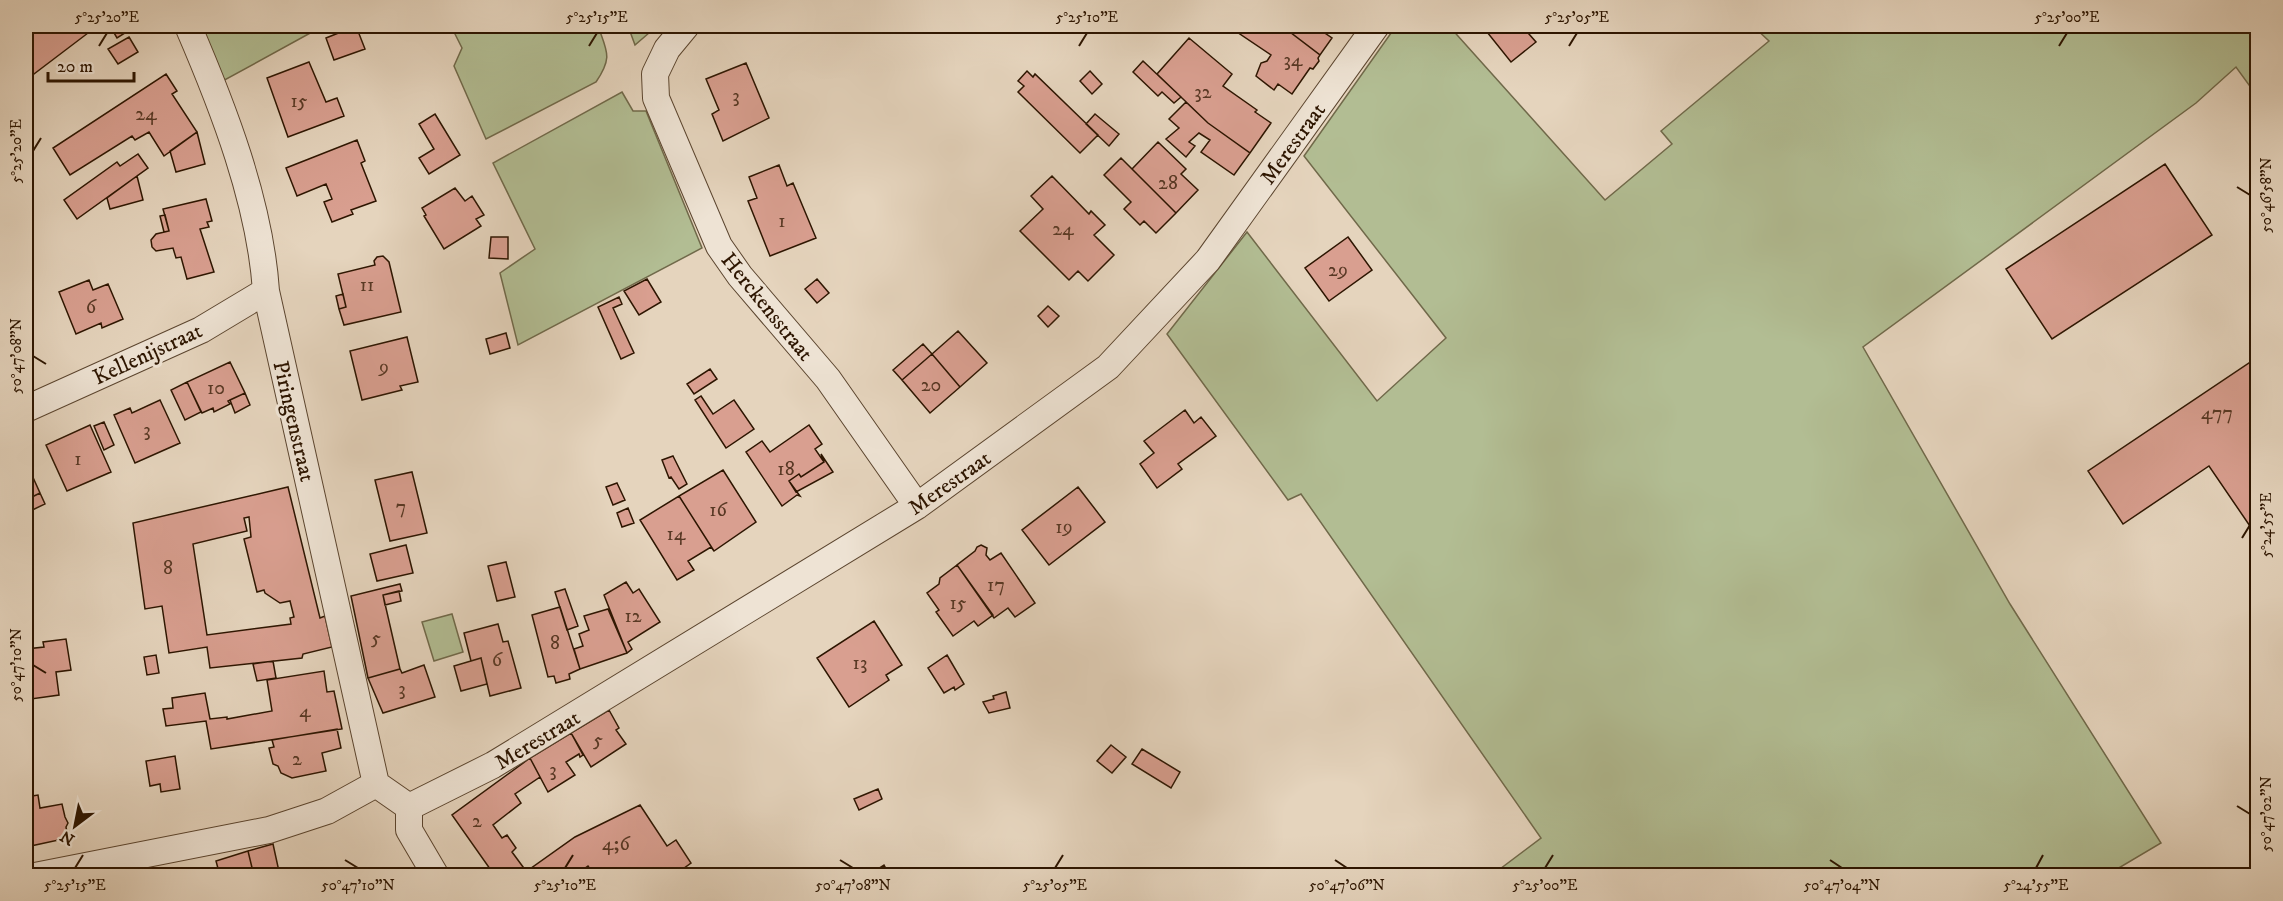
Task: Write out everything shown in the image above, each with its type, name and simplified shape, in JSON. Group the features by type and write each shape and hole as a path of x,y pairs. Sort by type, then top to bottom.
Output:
{"street":[{"name":"Piringenstraat","path":"188,26 213,83 243,176 264,259 266,291 376,784"},
{"name":"Herckensstraat","path":"686,26 667,49 655,74 656,98 719,246 740,276 828,379 917,506"},
{"name":"Merestraat","path":"409,807 503,759 917,506 1108,367 1208,260 1376,26"},
{"name":"Kellenijstraat","path":"26,409 201,330 266,291"},
{"path":"35,876 269,830 327,811 376,784 409,807 409,830 436,876"}],"green space":[{"path":"200,26 323,26 221,82"},
{"path":"451,26 598,26 607,54 605,66 596,82 486,139 454,66 462,48"},
{"path":"628,26 657,26 635,45"},
{"path":"1396,26 1449,26 1605,200 1672,144 1661,131 1769,41 1753,26 2257,26 2257,96 2236,67 2196,103 1863,347 2010,604 2161,843 2107,875 1492,875 1541,838 1301,494 1288,500 1167,334 1247,232 1377,401 1446,338 1304,156"},
{"path":"622,92 633,111 646,111 702,248 518,345 500,273 535,249 493,163"},
{"path":"452,614 463,652 434,661 422,622"}],"building":[{"path":"26,26 82,26 88,33 26,80"},
{"path":"110,26 136,26 117,38"},
{"path":"356,26 365,49 334,60 326,38"},
{"path":"1228,26 1282,26 1320,55 1319,61 1313,69 1310,68 1292,94 1278,84 1274,90 1256,76 1261,63 1267,61 1271,55"},
{"path":"1282,26 1321,26 1319,29 1332,38 1320,55"},
{"path":"1522,26 1536,42 1511,62 1483,27"},
{"path":"129,37 138,52 118,64 108,49"},
{"path":"1189,38 1232,74 1223,86 1271,123 1250,153 1208,123 1157,74"},
{"path":"1143,61 1181,97 1174,103 1162,92 1158,96 1133,72"},
{"path":"309,62 326,102 337,98 344,116 288,137 267,78"},
{"path":"746,63 769,118 723,141 712,114 719,110 706,79"},
{"path":"1027,71 1033,77 1035,74 1098,135 1080,153 1018,92 1024,86 1018,81"},
{"path":"1090,71 1102,84 1092,94 1080,81"},
{"path":"166,74 177,91 172,94 197,132 164,156 149,132 135,140 132,136 70,175 53,148"},
{"path":"1186,102 1208,123 1250,153 1234,175 1201,152 1210,140 1199,133 1189,142 1195,146 1186,157 1166,139 1179,128 1169,119"},
{"path":"435,114 460,155 429,174 419,158 434,149 419,124"},
{"path":"1095,114 1119,134 1109,146 1086,124"},
{"path":"197,132 205,164 176,172 170,151"},
{"path":"357,140 365,161 361,163 376,201 351,210 353,214 332,222 324,202 332,199 326,184 297,196 286,168"},
{"path":"1158,142 1186,169 1181,174 1198,190 1176,213 1132,169"},
{"path":"138,154 148,168 77,219 64,200 117,162 120,166"},
{"path":"1121,158 1176,213 1156,233 1144,221 1140,225 1124,209 1131,202 1104,175"},
{"path":"2165,164 2212,235 2052,339 2006,269"},
{"path":"779,165 787,186 793,183 816,238 770,256 748,201 757,198 749,177"},
{"path":"137,176 143,200 110,209 107,198"},
{"path":"1052,176 1089,214 1091,211 1105,225 1094,235 1114,255 1088,281 1078,271 1069,280 1020,231 1043,209 1031,196"},
{"path":"455,188 465,201 472,196 484,215 476,219 481,226 444,249 424,216 426,215 422,208"},
{"path":"206,199 212,221 207,222 209,227 200,229 214,272 187,279 181,257 176,258 173,248 156,251 152,247 151,240 156,234 169,231 163,209"},
{"path":"165,215 169,231 164,232 160,216"},
{"path":"491,237 508,237 508,259 489,258"},
{"path":"1348,237 1372,270 1329,301 1305,268"},
{"path":"383,256 389,262 401,312 344,325 339,309 346,307 338,274 375,265 374,261 377,257"},
{"path":"647,279 661,302 639,315 624,291"},
{"path":"817,279 829,293 817,303 805,289"},
{"path":"89,280 93,290 108,284 123,319 102,328 101,323 76,334 59,292"},
{"path":"343,294 346,307 339,309 336,296"},
{"path":"619,297 622,304 613,308 634,353 621,359 598,307"},
{"path":"1048,306 1059,316 1048,327 1038,316"},
{"path":"958,331 987,363 960,387 932,354"},
{"path":"506,333 510,348 490,354 486,339"},
{"path":"407,337 418,382 400,386 402,390 362,400 350,351"},
{"path":"923,344 932,354 902,380 893,370"},
{"path":"932,354 960,387 930,413 902,380"},
{"path":"2258,357 2258,530 2254,532 2209,466 2123,524 2088,471"},
{"path":"230,362 245,393 228,401 230,404 214,412 213,408 202,413 187,382"},
{"path":"710,369 717,379 694,394 687,384"},
{"path":"187,382 201,412 185,420 171,390"},
{"path":"245,393 250,405 235,413 230,400"},
{"path":"701,396 713,414 734,400 754,429 726,448 695,400"},
{"path":"160,400 180,443 135,463 114,415 130,408 132,413"},
{"path":"1185,410 1194,423 1201,417 1216,436 1178,464 1182,469 1157,488 1140,464 1154,453 1144,441"},
{"path":"104,422 114,445 104,450 94,426"},
{"path":"90,425 111,472 67,491 46,445"},
{"path":"809,425 822,444 815,449 824,462 801,477 799,474 789,481 800,496 797,495 782,506 746,452 762,441 770,452"},
{"path":"821,454 833,472 796,492 789,481 799,474 801,477 824,462"},
{"path":"673,456 687,484 679,489 671,477 669,478 662,460"},
{"path":"26,462 40,493 26,500"},
{"path":"723,470 756,522 714,551 679,496"},
{"path":"412,472 427,533 390,541 375,480"},
{"path":"617,483 625,500 613,505 606,487"},
{"path":"288,487 320,618 325,616 332,647 303,654 302,658 210,668 207,647 169,653 162,606 145,609 133,523","holes":["249,517 251,537 244,539 257,592 264,590 280,603 290,601 294,617 290,618 291,624 207,635 193,544 247,531 244,518"]},
{"path":"1078,487 1105,522 1049,565 1022,530"},
{"path":"40,493 45,504 26,513 26,500"},
{"path":"679,496 714,551 711,547 688,561 694,570 677,580 640,520"},
{"path":"628,508 634,523 622,527 617,513"},
{"path":"406,545 413,573 377,581 370,554"},
{"path":"981,545 987,548 986,555 990,560 1001,553 1035,603 1015,617 1008,608 994,618 957,565"},
{"path":"506,562 515,597 497,601 488,566"},
{"path":"957,565 993,615 978,626 974,621 953,636 936,612 939,610 927,593 939,584 940,578"},
{"path":"626,582 633,593 639,589 660,622 628,642 632,649 627,653 604,595"},
{"path":"400,584 402,591 383,595 400,669 368,678 351,596"},
{"path":"565,589 578,626 567,630 555,592"},
{"path":"399,591 401,601 385,605 383,595"},
{"path":"560,607 580,669 569,674 570,679 556,683 554,676 548,677 532,615"},
{"path":"608,609 627,653 580,669 574,649 583,646 579,634 589,630 584,616"},
{"path":"874,621 902,665 886,675 889,680 849,707 817,658"},
{"path":"498,624 503,642 508,641 521,688 490,696 481,658 471,661 464,633"},
{"path":"66,639 71,670 56,672 59,695 31,699 26,677 26,649 44,647 43,642"},
{"path":"156,655 159,673 147,675 144,657"},
{"path":"947,655 964,684 944,693 928,668"},
{"path":"481,658 487,684 461,691 454,666"},
{"path":"273,661 276,678 257,681 253,664"},
{"path":"424,665 435,697 383,713 368,678 400,669 402,673"},
{"path":"324,671 327,692 334,691 342,729 211,749 206,721 166,726 163,709 173,708 172,698 205,693 210,719 227,717 227,719 272,711 267,680"},
{"path":"1006,692 1010,708 989,713 983,702"},
{"path":"609,710 619,728 616,730 626,744 591,767 571,733"},
{"path":"337,729 341,748 322,753 326,771 292,778 281,773 278,766 273,764 269,748 274,747 272,740"},
{"path":"571,733 583,755 580,757 579,754 566,762 575,775 548,792 530,758"},
{"path":"1111,745 1126,757 1112,773 1097,761"},
{"path":"1142,749 1180,772 1171,788 1132,764"},
{"path":"175,756 180,789 161,792 160,784 150,786 146,761"},
{"path":"530,758 540,777 515,794 521,803 493,825 502,838 507,835 516,848 512,852 526,871 520,876 495,876 452,815"},
{"path":"878,789 882,799 859,810 854,799"},
{"path":"38,795 40,808 62,804 68,823 66,827 68,838 26,847 26,797"},
{"path":"640,805 667,846 676,840 691,863 673,876 595,876 588,866 574,876 520,876 575,837"},
{"path":"273,844 280,876 254,876 248,851"},
{"path":"248,851 254,876 220,876 216,861"},
{"path":"884,865 890,876 867,876"}]}
